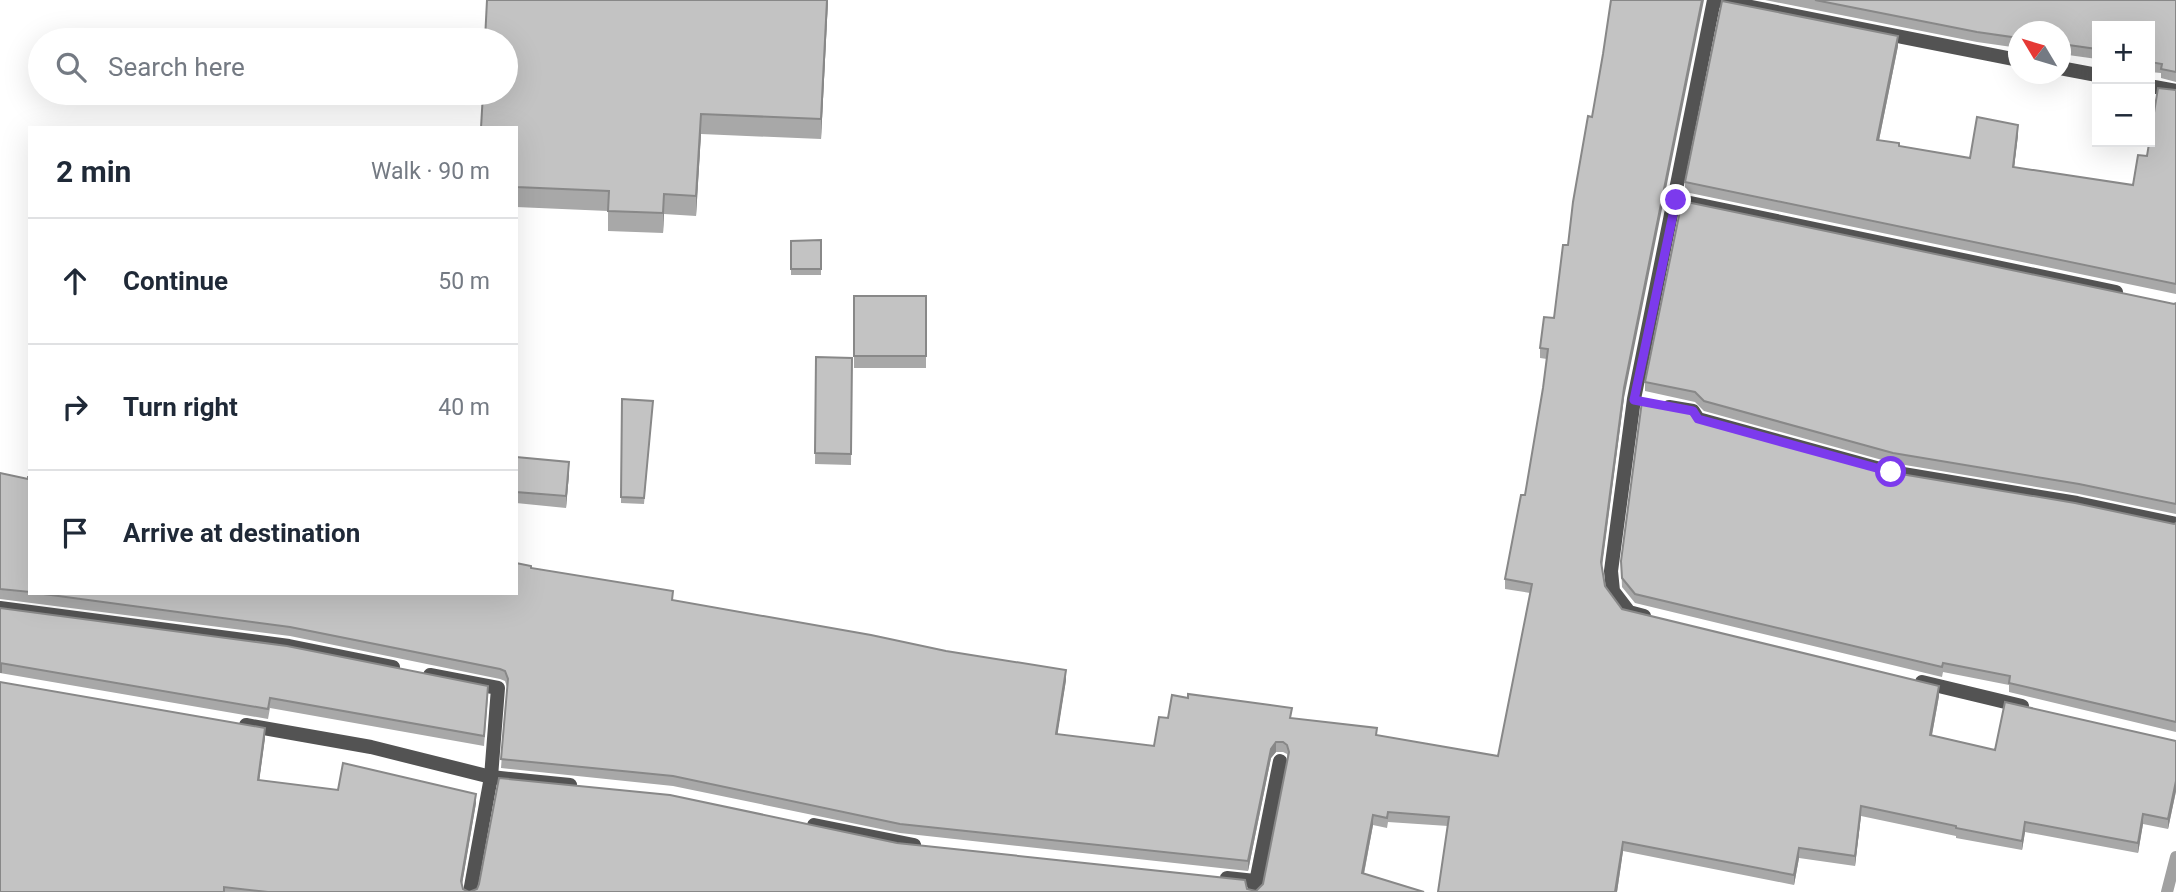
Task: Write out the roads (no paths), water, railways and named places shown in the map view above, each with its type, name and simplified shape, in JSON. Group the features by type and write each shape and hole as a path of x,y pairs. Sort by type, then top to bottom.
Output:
{"street":[{"path":"1655,619 1629,612 1613,591 1611,571 1647,402 1676,200 1715,0 2008,58"},
{"path":"2071,70 2092,74"},
{"path":"2155,87 2176,91"},
{"path":"1676,200 2135,296"},
{"path":"1647,402 1693,411 1698,419 1891,472 2077,503 2176,524"},
{"path":"0,608 289,646 498,688 491,777 470,892"},
{"path":"1909,679 2042,710"},
{"path":"234,723 371,747 491,777 588,787"},
{"path":"1214,877 1254,886 1280,761"},
{"path":"805,823 898,843 926,846"}],"waterway":[{"path":"2167,892 2176,857"}]}
